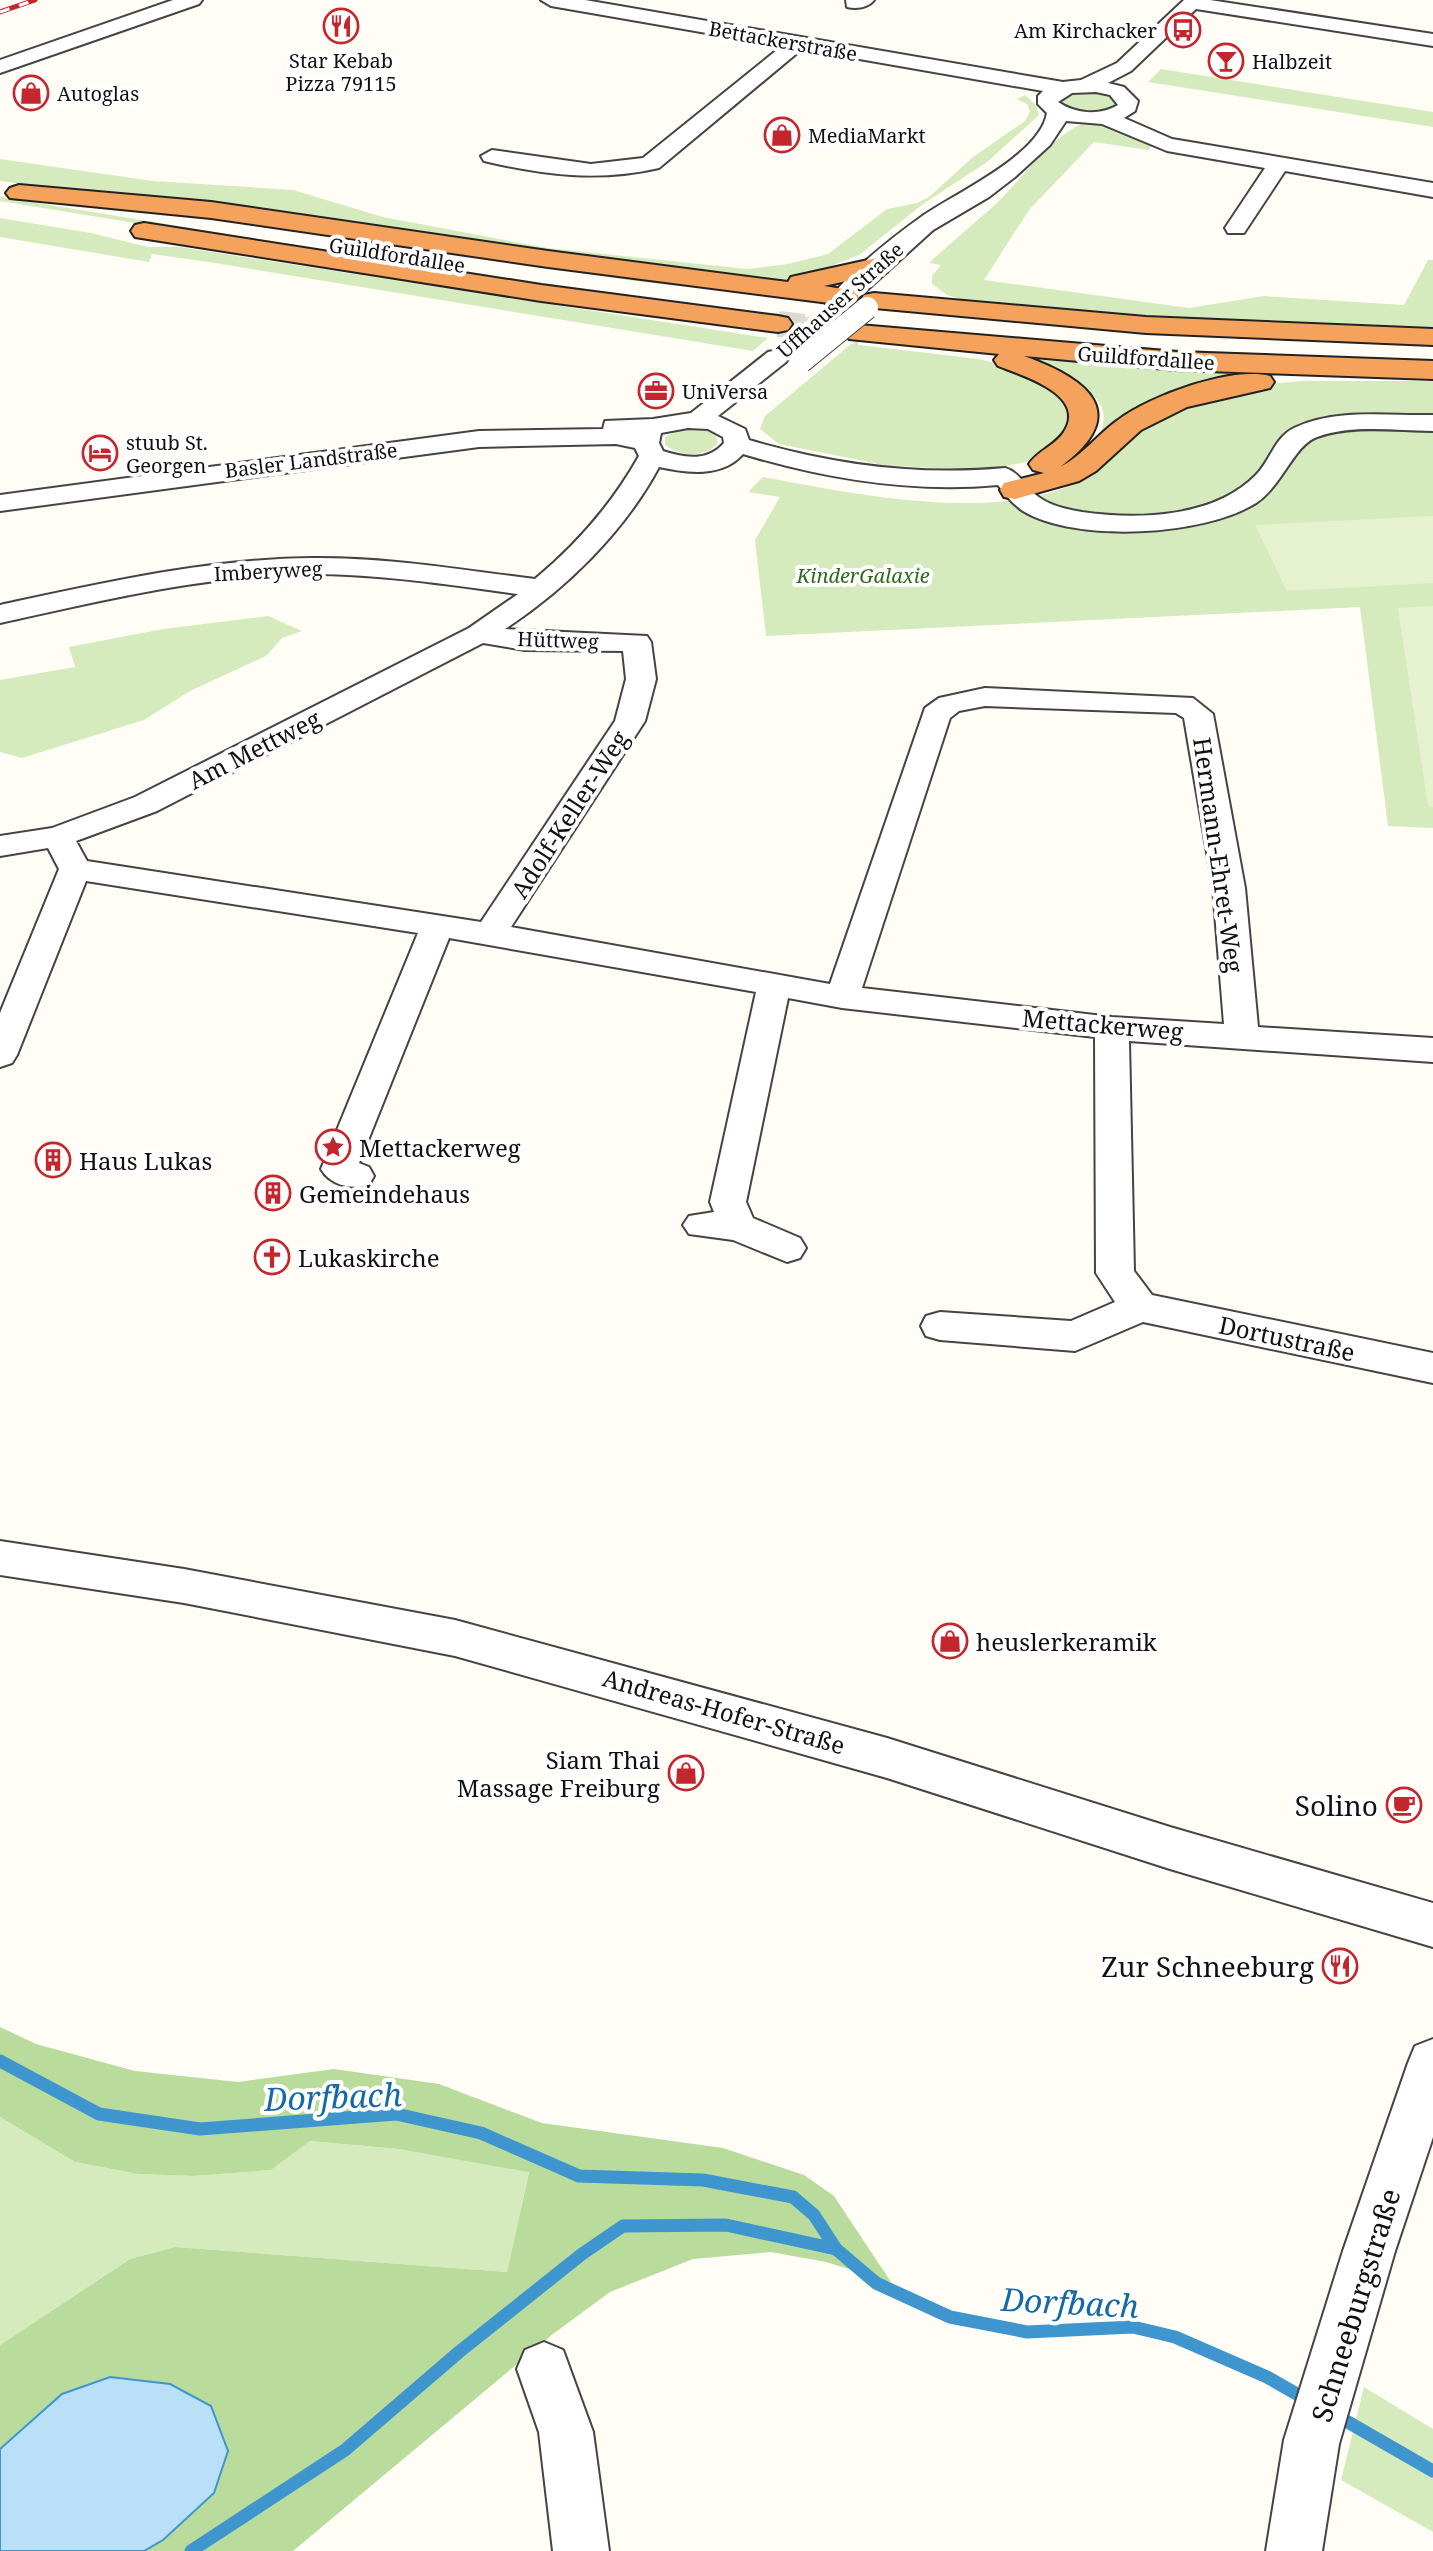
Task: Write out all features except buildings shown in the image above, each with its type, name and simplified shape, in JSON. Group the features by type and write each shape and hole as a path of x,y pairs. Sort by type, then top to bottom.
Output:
{"highway":[{"path":"6,196 224,212 533,257 772,287 860,311 943,307 1210,329 1433,337"},
{"name":"Guildfordallee","path":"6,196 330,262 787,317"},
{"path":"772,287 820,280 877,266"},
{"path":"903,277 907,287 943,307"},
{"name":"Guildfordallee","path":"860,311 944,342 1162,360 1433,370"},
{"name":"Guildfordallee","path":"860,311 1205,346 1433,354"},
{"path":"944,342 1032,368 1059,381 1083,408 1084,430 1068,449 1010,483"},
{"path":"1010,483 1065,476 1085,465 1131,424 1185,398 1248,384 1385,370"}],"street":[{"path":"0,67 192,0"},
{"name":"Bettackerstraße","path":"551,0 1016,82 1056,98"},
{"path":"1056,98 1124,67 1193,2 1433,40"},
{"path":"492,156 586,173 623,172 651,163 797,43"},
{"path":"1121,100 1124,67"},
{"path":"1088,85 1121,100 1141,132"},
{"path":"1056,98 1094,117 1141,132 1167,145 1433,190"},
{"name":"Uffhauser Straße","path":"860,311 877,266 947,208 987,189 1042,141 1057,122 1056,98"},
{"name":"Uffhauser Straße","path":"1042,141 1094,117 1121,100"},
{"path":"1236,228 1279,164"},
{"name":"Uffhauser Straße","path":"946,239 984,203 987,189"},
{"name":"Uffhauser Straße","path":"699,419 860,311 903,277"},
{"name":"Uffhauser Straße","path":"729,444 789,359"},
{"name":"Basler Landstraße","path":"652,442 674,420 699,419 729,444 858,485 951,494 1010,483"},
{"path":"1010,483 1040,509 1062,516 1121,522 1192,518 1245,499 1271,473 1292,439 1308,431 1353,424 1433,423"},
{"name":"Basler Landstraße","path":"0,503 479,439 616,436 652,442 684,465 702,465 729,444"},
{"name":"Am Mettweg","path":"627,500 652,442"},
{"name":"Am Mettweg","path":"0,846 58,837 146,804 479,634 508,616 540,588 627,500 684,465"},
{"name":"Imberyweg","path":"0,614 149,582 254,568 356,567 540,588"},
{"name":"Hüttweg","path":"479,634 540,642 637,642"},
{"name":"Adolf-Keller-Weg","path":"490,934 630,721 641,679 637,642"},
{"name":"Hermann-Ehret-Weg","path":"842,997 936,714 949,704 985,697 1183,704 1198,714 1229,888 1242,1035"},
{"path":"0,1055 75,869 58,837"},
{"name":"Mettackerweg","path":"75,869 490,934 842,997 1112,1028 1433,1050"},
{"path":"356,1176 339,1169 437,926"},
{"path":"774,986 728,1202 720,1226 787,1248"},
{"path":"940,1326 1075,1336 1140,1307 1115,1273 1112,1028"},
{"name":"Dortustraße","path":"1140,1307 1433,1368"},
{"name":"Andreas-Hofer-Straße","path":"0,1558 184,1586 455,1638 887,1758 1170,1848 1433,1925"},
{"name":"Schneeburgstraße","path":"1294,2551 1312,2440 1433,2063"},
{"path":"544,2369 566,2432 581,2551"}],"green space":[{"path":"1161,69 1433,112 1433,127 1148,82"},
{"path":"1079,90 1105,93 1117,103 1097,113 1059,103 1060,96"},
{"path":"1025,95 1036,105 1039,115 987,162 923,204 859,255 805,279 757,281 0,181 0,159 153,181 293,190 383,217 547,248 747,269 788,264 828,254 887,209 917,203 929,197 973,157 1025,121 1030,111 1027,104 1017,99"},
{"path":"1087,122 1100,122 1152,145 1148,150 1094,142 1029,210 984,280 1189,308 1264,296 1404,305 1428,260 1433,260 1433,331 1189,323 967,301 947,295 932,284 932,276 941,265 929,263 995,205 1050,146"},
{"path":"0,197 488,275 782,314 1107,344 1270,354 1433,359 1433,365 1255,359 877,330 781,319 325,254 0,201"},
{"path":"0,218 91,233 148,247 179,247 768,338 753,351 215,263 152,254 149,262 0,237"},
{"path":"262,225 812,300 634,281"},
{"path":"894,307 1433,344 1181,335 888,311"},
{"path":"851,344 978,359 1017,368 1070,400 1074,430 1035,460 982,471 884,465 779,444 760,429 765,416"},
{"path":"1033,359 1254,375 1096,444 1103,424 1103,409 1096,398"},
{"name":"KinderGalaxie","path":"1304,381 1433,381 1433,828 1388,826 1360,607 766,636 755,540 780,497 748,492 763,477 911,500 951,503 1026,498 1059,490 1079,481 1158,419 1190,401 1232,389"},
{"path":"684,428 702,428 715,434 718,443 706,451 692,454 678,452 665,445 665,437"},
{"path":"1433,516 1433,583 1287,591 1255,525"},
{"path":"1433,606 1433,807 1428,806 1398,608"},
{"path":"268,616 302,631 282,638 266,656 190,691 144,720 22,758 0,752 0,680 75,667 69,647 163,629"},
{"path":"0,2027 36,2044 135,2071 238,2082 334,2069 439,2084 542,2123 723,2148 804,2175 834,2196 891,2282 826,2262 771,2252 693,2259 610,2292 553,2334 293,2551 0,2551 0,2345 130,2259 175,2247 507,2272 529,2172 398,2149 310,2141 271,2170 194,2176 138,2174 75,2162 0,2117"},
{"path":"0,2117 75,2162 138,2174 194,2176 271,2170 310,2141 397,2149 529,2171 507,2272 175,2247 130,2259 0,2345"},
{"path":"1364,2387 1433,2429 1433,2532 1341,2480"}],"water":[{"path":"110,2377 170,2384 211,2406 228,2451 214,2493 163,2540 144,2551 0,2551 0,2449 62,2394"}],"waterway":[{"name":"Dorfbach","path":"0,2061 99,2114 200,2129 396,2114 481,2133 579,2176 703,2180 793,2197 814,2215 836,2249"},
{"name":"Dorfbach","path":"191,2551 345,2450 459,2352 582,2254 623,2226 726,2225 836,2249"},
{"name":"Dorfbach","path":"836,2249 876,2283 950,2317 1027,2332 1133,2327 1175,2337 1267,2377 1309,2401"},
{"name":"Dorfbach","path":"1334,2414 1433,2471"}],"tunnel":[{"path":"778,324 859,333"}],"railway":[{"path":"0,12 35,0"}],"place":[{"name":"Star Kebab Pizza 79115","path":"341,26"},
{"name":"Am Kirchacker","path":"1183,30"},
{"name":"Halbzeit","path":"1226,61"},
{"name":"Autoglas","path":"31,93"},
{"name":"MediaMarkt","path":"782,135"},
{"name":"UniVersa","path":"656,391"},
{"name":"stuub St. Georgen","path":"100,453"},
{"name":"Mettackerweg","path":"333,1147"},
{"name":"Haus Lukas","path":"53,1160"},
{"name":"Gemeindehaus","path":"273,1193"},
{"name":"Lukaskirche","path":"272,1257"},
{"name":"heuslerkeramik","path":"950,1641"},
{"name":"Siam Thai Massage Freiburg","path":"686,1773"},
{"name":"Solino","path":"1404,1805"},
{"name":"Zur Schneeburg","path":"1340,1966"}]}
